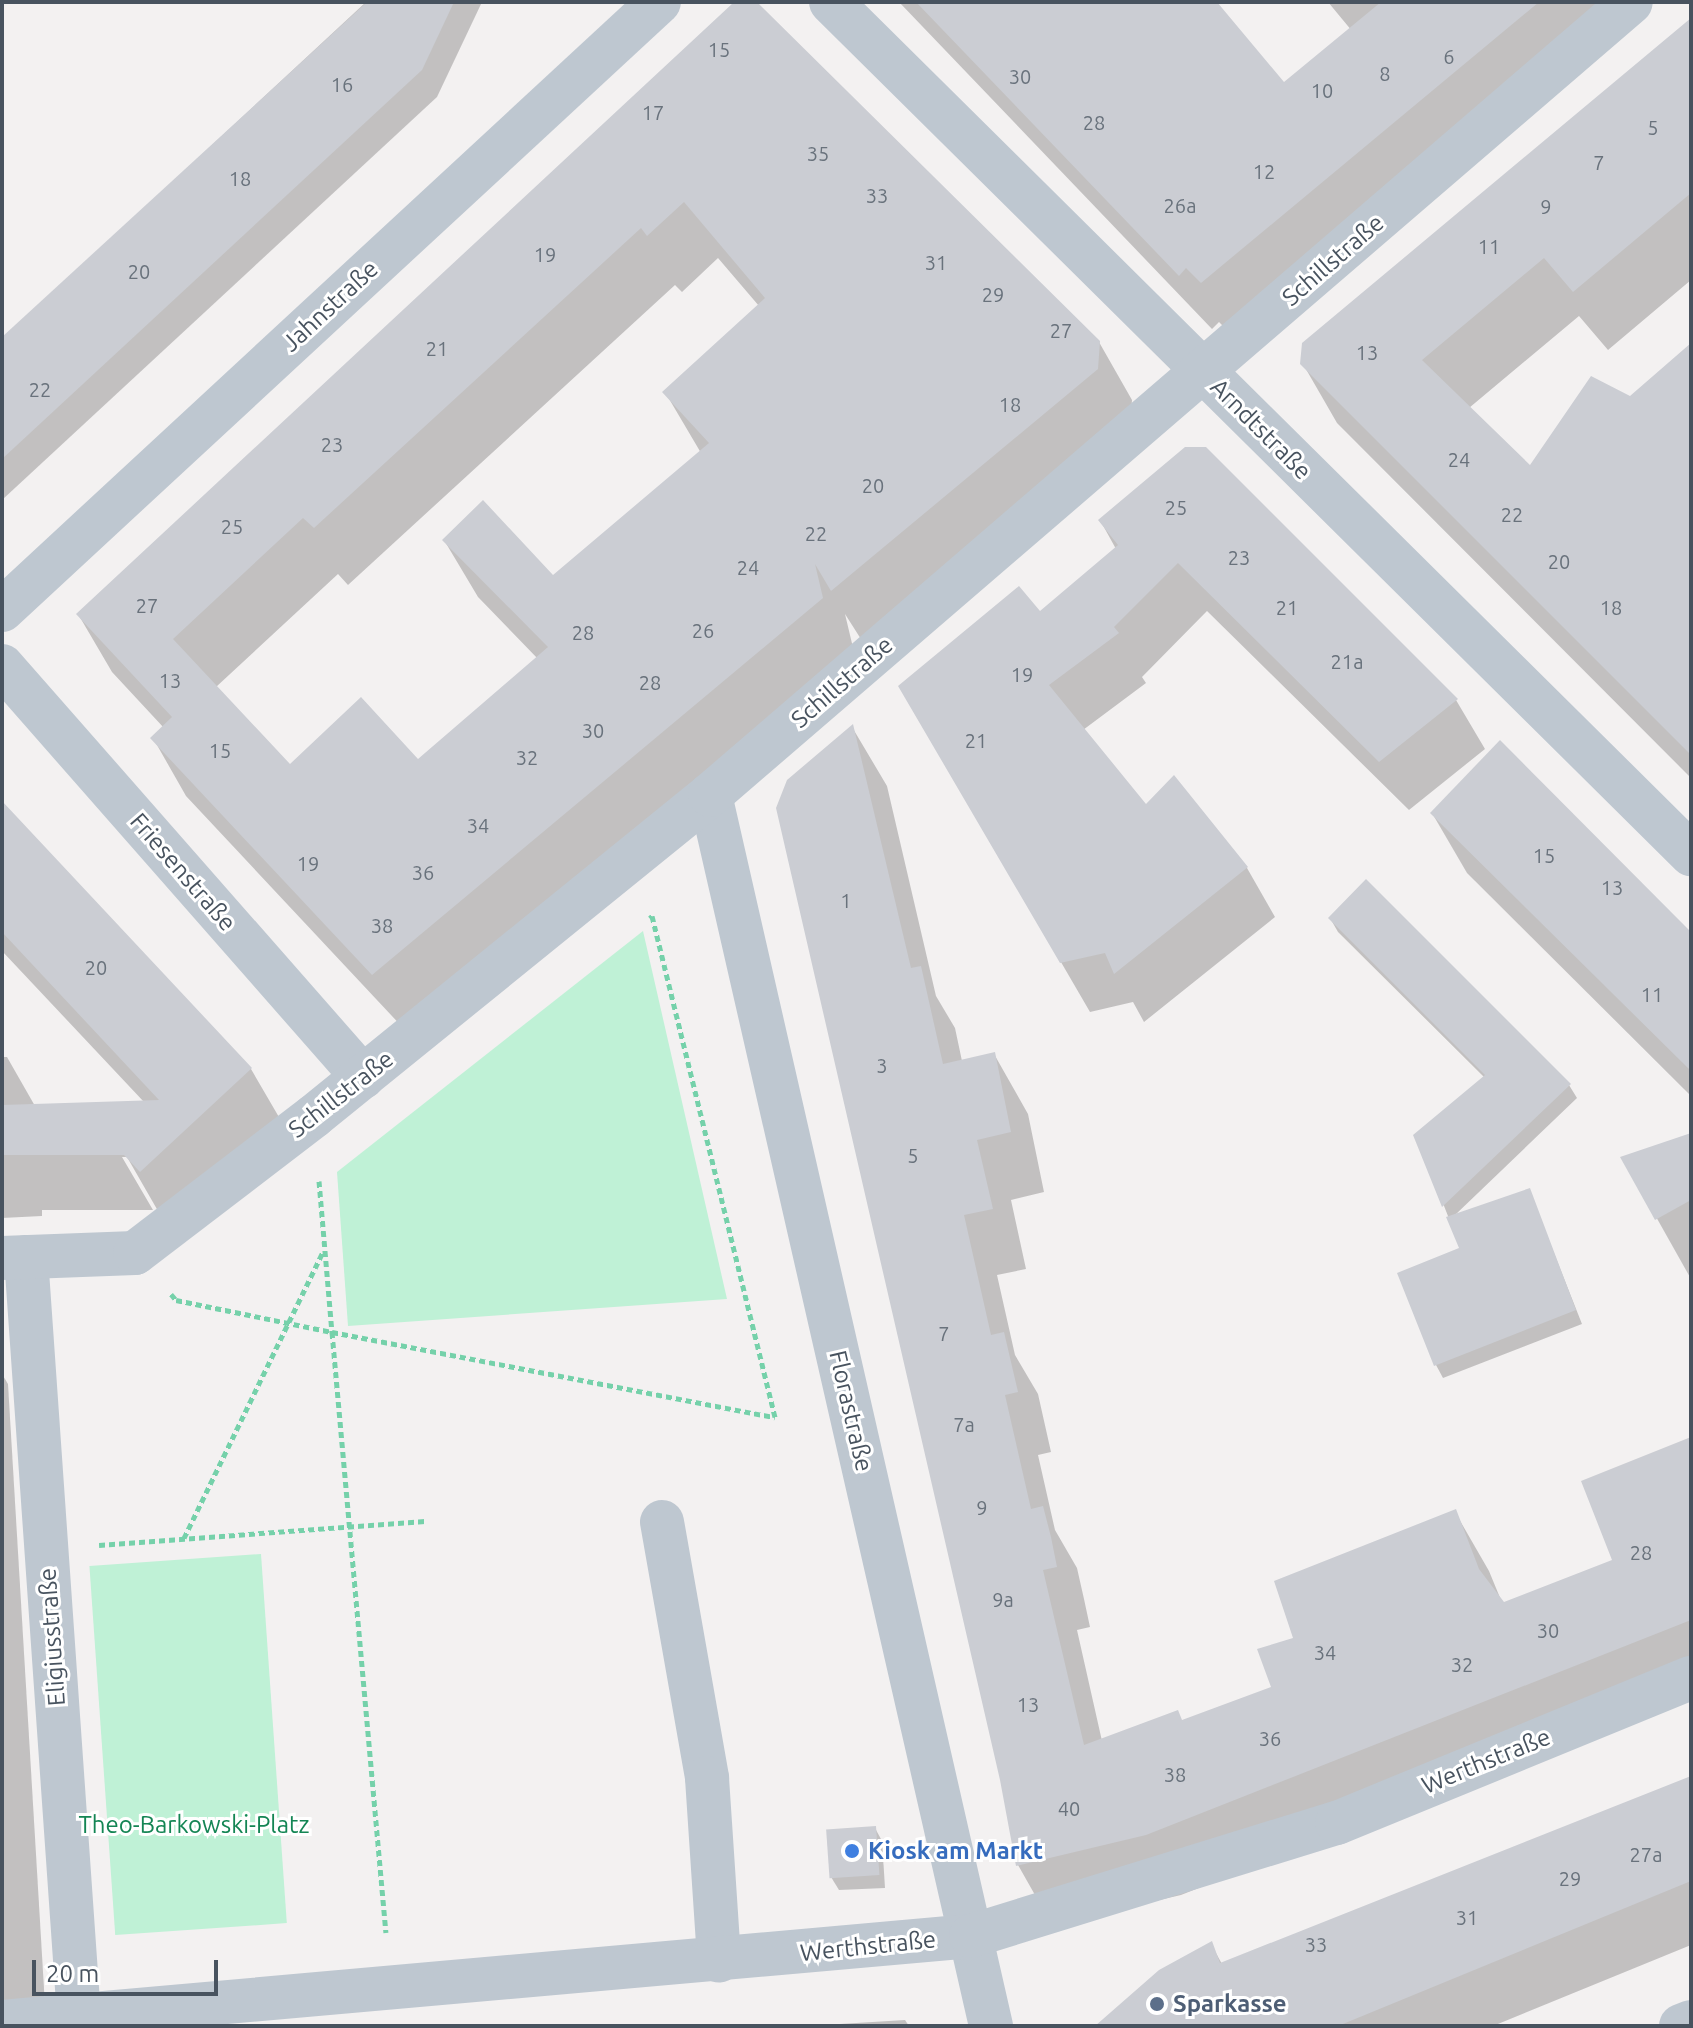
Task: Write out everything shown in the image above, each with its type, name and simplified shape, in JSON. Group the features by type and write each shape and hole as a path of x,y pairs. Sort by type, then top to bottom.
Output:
{"street":[{"name":"Jahnstraße","path":"2,610 659,2"},
{"name":"Arndtstraße","path":"831,2 1691,854"},
{"name":"Schillstraße","path":"135,1253 363,1077 710,795 1204,373 1631,2"},
{"name":"Friesenstraße","path":"2,666 363,1077"},
{"name":"Florastraße","path":"710,795 991,2026"},
{"path":"14,1258 135,1253"},
{"name":"Eligiusstraße","path":"14,1258 46,1549 79,2016"},
{"path":"662,1522 707,1778 719,1961"},
{"name":"Werthstraße","path":"2,2022 719,1961 971,1936 1337,1823 1691,1678"},
{"path":"1681,2026 1691,2022"}],"path":[{"path":"135,1253 176,1300 775,1417 652,916 640,926"},
{"path":"314,1116 392,1990"},
{"path":"184,1539 287,1322 325,1250"},
{"path":"46,1549 425,1521"}],"green space":[{"path":"643,931 727,1299 348,1326 337,1172"},
{"name":"Theo-Barkowski-Platz","path":"261,1554 287,1923 115,1935 89,1566"}],"building":[{"path":"367,2 454,2 422,70 2,459 2,337"},
{"path":"916,2 1217,2 1284,82 1381,2 1539,2 1201,283 1186,268 1179,276"},
{"path":"733,3 759,4 1100,341 1098,369 831,591 815,564 823,598 372,975 150,738 172,717 76,614","holes":["684,202 765,298 662,392 709,443 553,575 483,500 442,540 548,647 418,759 361,697 290,764 173,639 303,518 314,528 641,228 647,236"]},
{"path":"1691,18 1691,193 1573,292 1544,258 1422,360 1530,465 1591,376 1630,396 1691,343 1691,755 1300,364 1302,343"},
{"path":"1185,447 1206,447 1458,699 1379,762 1178,563 1114,627 1119,633 1049,685 1146,804 1174,775 1248,867 1114,974 1105,953 1060,963 898,686 1019,586 1040,611 1118,545 1098,520"},
{"path":"853,724 911,968 921,966 943,1064 995,1052 1011,1132 977,1140 993,1209 964,1215 991,1335 1004,1332 1018,1392 1005,1395 1031,1509 1043,1506 1051,1537 1057,1567 1043,1570 1084,1745 1178,1710 1182,1720 1271,1687 1257,1649 1293,1638 1274,1581 1456,1509 1479,1569 1504,1602 1612,1560 1581,1481 1691,1437 1691,1620 1146,1835 1016,1866 1000,1780 776,808 787,780"},
{"path":"1500,740 1691,932 1691,1071 1430,813"},
{"path":"2,801 252,1068 140,1172 124,1155 2,1155 2,1105 159,1100 2,932"},
{"path":"1366,879 1571,1084 1442,1207 1413,1135 1485,1075 1328,918"},
{"path":"1691,1133 1691,1200 1655,1220 1620,1157"},
{"path":"1530,1188 1576,1310 1434,1366 1397,1273 1459,1248 1446,1217"},
{"path":"1691,1776 1691,1881 1338,2026 1095,2026 1159,1970 1212,1941 1220,1963"},
{"name":"Kiosk am Markt","path":"876,1826 879,1875 830,1878 826,1829"}],"place":[{"name":"Kiosk am Markt","path":"852,1851"},
{"name":"Sparkasse","path":"1157,2004"}]}
